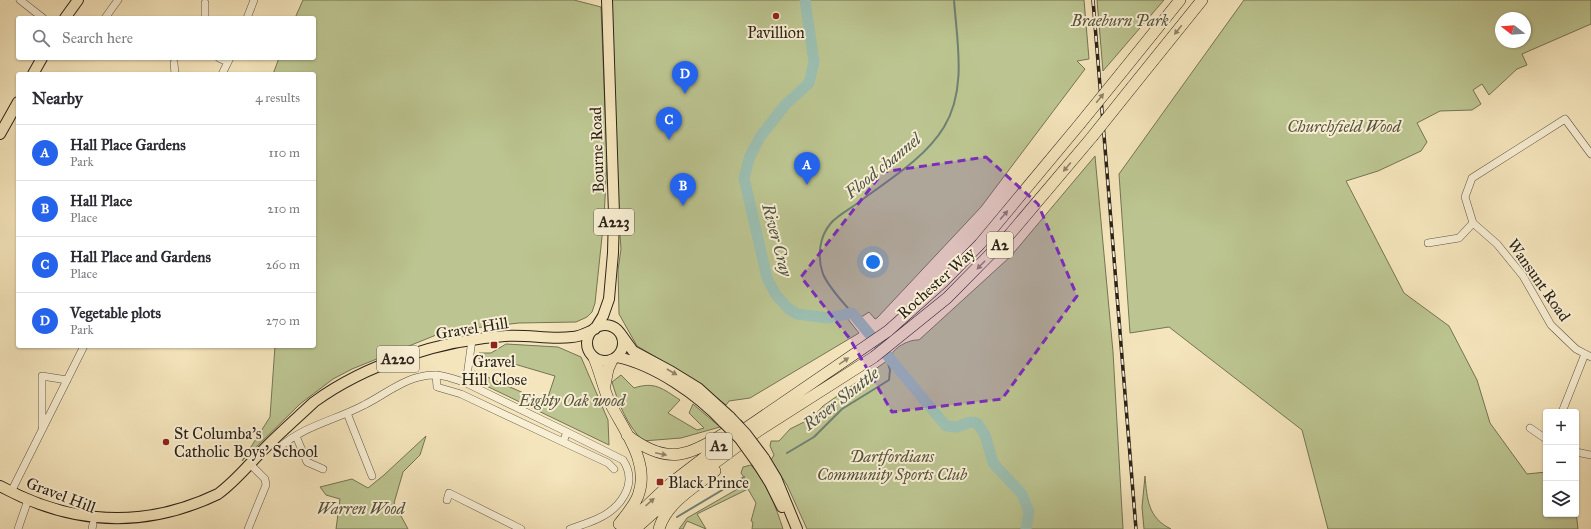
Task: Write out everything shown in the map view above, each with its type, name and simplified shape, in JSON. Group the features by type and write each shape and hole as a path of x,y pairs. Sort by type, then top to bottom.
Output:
{"highway":[{"name":"Rochester Way","path":"622,529 671,483 714,450 888,332 943,282 980,244 1180,0"},
{"name":"Rochester Way","path":"635,529 685,484 752,435 874,357 896,341 947,298 979,268 1010,234 1092,137 1202,0"},
{"path":"594,358 604,388 639,462 641,479 638,494 634,505 615,529"},
{"path":"604,388 608,369 614,358"},
{"path":"627,436 641,446 654,452 667,455 682,454 692,451 800,386 825,374"},
{"path":"658,529 661,521 673,506 732,457 828,392 841,379"}],"main road":[{"path":"66,16 78,0"},
{"name":"Bourne Road","path":"607,0 614,214 613,252 609,299 612,322 633,351 698,388 727,420"},
{"path":"34,72 41,60"},
{"path":"0,134 16,106"},
{"name":"Bourne Road","path":"594,329 603,316 609,299"},
{"path":"604,325 618,331 622,338 622,348 614,358 602,361 594,358 587,348 587,339 594,329 604,325"},
{"name":"Gravel Hill","path":"0,486 56,513 93,527 137,527 172,520 195,509 218,494 314,402 347,380 409,355 472,340 514,335 558,338 573,337 594,329"},
{"name":"Gravel Hill","path":"558,338 577,343 587,348"},
{"name":"Bourne Road","path":"614,358 632,360 689,392 746,434 761,461 790,529"},
{"name":"Bourne Road","path":"761,461 776,478 797,529"}],"street":[{"path":"20,0 40,16"},
{"path":"106,16 118,0"},
{"path":"248,16 254,0"},
{"path":"205,3 206,16"},
{"path":"223,72 229,60"},
{"path":"174,63 175,72"},
{"path":"1428,243 1459,238 1473,223 1465,197 1472,178 1565,119 1591,154"},
{"name":"Wansunt Road","path":"1473,223 1497,244 1523,276 1551,325 1576,349 1588,356"},
{"path":"466,383 472,340"},
{"path":"11,492 83,348"},
{"path":"1563,409 1588,356"},
{"path":"436,375 437,386 461,394 608,464 614,469"},
{"path":"279,448 296,436 347,413 412,379 436,375 451,377 624,460 629,468 631,482 627,493 616,506 598,519 570,529"},
{"path":"42,429 42,376 67,380"},
{"path":"347,413 372,476"},
{"path":"1530,428 1543,436"},
{"path":"563,442 567,432"},
{"path":"296,436 307,462 323,469"},
{"path":"1579,453 1591,456"},
{"path":"248,529 266,485 265,479 250,464"},
{"path":"447,500 448,493 521,529"},
{"path":"18,529 28,500"}],"highlighted area":[{"path":"986,157 1038,204 1077,296 1002,399 892,412 850,339 801,277 883,172"}],"green space":[{"path":"303,0 574,0 601,7 607,161 604,218 595,303 592,312 587,317 576,322 519,323 446,331 352,369 333,379 300,404 242,461 270,417 275,348 316,348 316,72 274,72 278,60 316,60 316,16 296,16"},
{"path":"612,0 1084,0 1089,59 1077,61 1085,69 981,207 877,318 875,319 869,312 863,316 847,318 859,333 750,398 729,401 726,405 695,380 637,346 619,314 618,270 621,249 615,162"},
{"name":"Braeburn Park","path":"1097,0 1164,0 1103,71"},
{"name":"Churchfield Wood","path":"1244,0 1591,0 1591,24 1522,54 1527,65 1517,69 1489,95 1482,84 1473,90 1481,104 1472,110 1440,111 1417,123 1427,142 1421,151 1378,171 1346,181 1404,293 1449,326 1477,380 1490,423 1527,474 1543,472 1543,517 1577,517 1578,529 1328,529 1302,430 1169,327 1130,333 1119,174"},
{"name":"Dartfordians Community Sports Club","path":"1095,156 1113,352 1123,529 807,529 787,485 771,460 774,455 770,446 771,441 779,441 790,429 812,418 823,406 891,358 892,354 897,348 911,341 919,340 1011,256"},
{"name":"Eighty Oak wood","path":"506,344 558,347 581,357 608,420 609,445 472,379 474,371 546,403 555,376 511,363 479,359 479,353 491,353"},
{"name":"Eighty Oak wood","path":"621,375 634,388 648,385 658,387 680,400 668,413 697,430 704,428 689,413 693,404 720,427 681,438 643,441 628,421 614,390 612,382"},
{"name":"Warren Wood","path":"426,436 420,455 403,472 394,503 408,529 336,529 340,499 326,495 320,487 352,479 368,488"},
{"path":"751,465 766,487 783,529 752,529 753,522 751,521 756,503 748,489 697,514 706,529 687,521 683,529 679,529 687,518 748,483 741,473 743,467"},
{"path":"1145,476 1150,507 1163,525 1171,529 1144,529 1142,507"}],"waterway":[{"name":"River Cray","path":"805,0 814,62 809,83 785,105 760,137 750,156 744,178 767,278 776,295 789,309 797,314 828,318 852,313 946,426 957,427 970,422 977,423 985,435 993,463 1022,494 1029,512 1026,529"},
{"name":"Flood channel","path":"852,313 832,290 823,274 820,261 820,247 824,234 833,220 915,160 936,139 944,127 956,97 958,81 959,65 954,0"},
{"name":"River Shuttle","path":"787,453 814,437 842,409 889,380 890,370 885,353"},
{"name":"River Shuttle","path":"677,517 744,477"}],"railway":[{"path":"1093,0 1136,529"}],"place":[{"name":"Pavillion","path":"776,16"},
{"name":"Vegetable plots","path":"685,94"},
{"name":"Hall Place and Gardens","path":"669,140"},
{"name":"Hall Place Gardens","path":"807,185"},
{"name":"Hall Place","path":"683,206"},
{"name":"Gravel Hill Close","path":"494,345"},
{"name":"St Columba's Catholic Boys' School","path":"166,442"},
{"name":"Black Prince","path":"660,482"}]}
